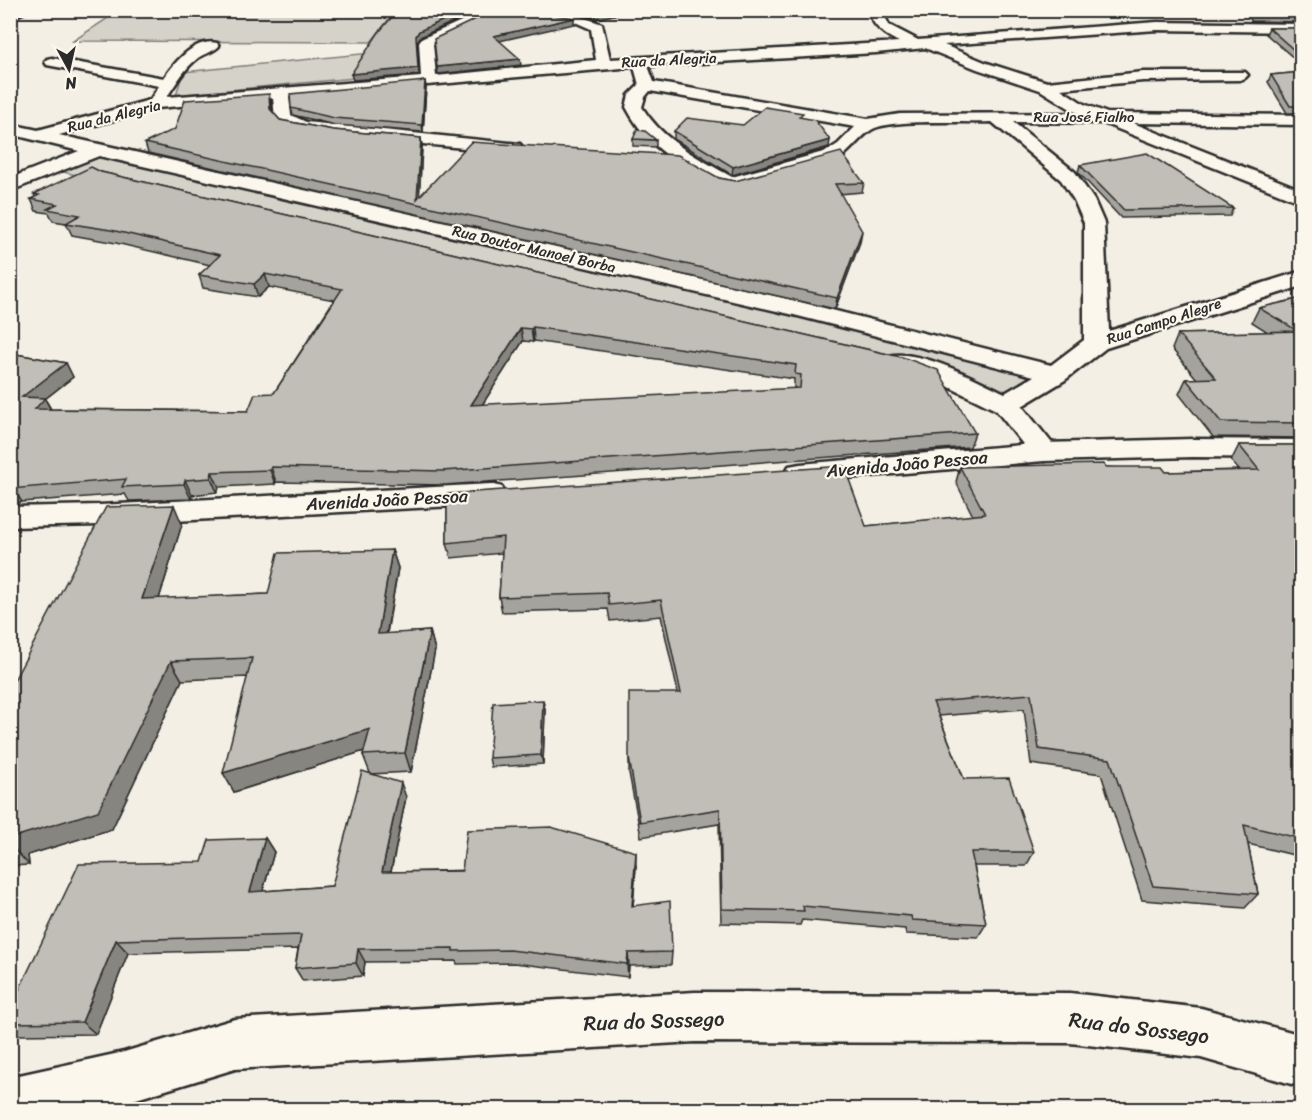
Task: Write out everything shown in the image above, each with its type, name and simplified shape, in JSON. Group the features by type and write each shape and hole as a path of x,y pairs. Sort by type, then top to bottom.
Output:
{"street":[{"path":"10,15 23,10"},
{"path":"429,81 426,42 498,10"},
{"path":"525,10 578,20 597,27 604,64"},
{"path":"875,10 878,23 895,36 1046,87 1078,107 1107,117 1232,171 1302,197"},
{"path":"1245,14 1302,18"},
{"name":"Rua da Alegria","path":"41,135 156,103 281,94 604,64 876,49 1157,26 1302,28"},
{"path":"156,103 168,83 189,60 203,48 212,46"},
{"path":"52,62 168,83"},
{"path":"640,62 647,86 637,95 634,107 651,134 680,157 727,182 735,183 833,155 844,148 868,124"},
{"path":"1046,87 1089,79 1132,76 1240,75"},
{"name":"Rua José Fialho","path":"647,86 868,124 900,119 997,118 1302,120"},
{"path":"281,94 283,118 302,127 529,149"},
{"path":"997,118 1068,176 1084,200 1094,224 1097,343"},
{"path":"1174,118 1232,171"},
{"name":"Rua Doutor Manoel Borba","path":"10,129 363,210 506,252 792,307 1056,374"},
{"path":"10,185 59,163 98,150"},
{"path":"645,155 680,157"},
{"path":"59,163 102,174"},
{"path":"208,194 233,182"},
{"path":"346,224 363,210"},
{"name":"Rua Campo Alegre","path":"1006,404 1056,374 1097,343 1302,278"},
{"path":"877,356 944,374 1006,404 1044,452"},
{"name":"Avenida João Pessoa","path":"771,475 1044,452 1193,448 1302,449"},
{"name":"Avenida João Pessoa","path":"10,517 100,515 524,492"},
{"name":"Rua do Sossego","path":"10,1104 124,1078 235,1044 695,1017 1070,1018 1201,1033 1302,1060"}],"shaded area":[{"path":"120,10 395,11 371,42 73,41"},
{"path":"411,49 417,72 176,95 183,72"},
{"path":"80,152 787,309 1049,377 998,400 941,376 46,168"}],"building":[{"path":"398,10 466,10 419,31 416,36 418,68 351,74 379,32"},
{"path":"495,10 525,10 574,18 494,36 520,59 437,67 434,39"},
{"path":"584,10 608,10 595,13"},
{"path":"1250,10 1302,10 1302,16 1255,15"},
{"path":"1269,28 1302,28 1302,57"},
{"path":"1302,72 1302,106 1290,106 1271,75"},
{"path":"425,81 422,125 334,118 291,108 290,94"},
{"path":"269,94 270,109 280,120 333,130 421,138 417,199 471,142 678,155 719,178 735,181 841,152 864,183 835,184 862,231 837,298 145,143 175,129 185,100"},
{"path":"765,107 803,113 799,117 815,120 830,140 733,167 674,131 687,118 743,125"},
{"path":"637,130 645,131 656,140 633,139"},
{"path":"1147,153 1233,208 1124,210 1080,165"},
{"path":"91,167 101,172 905,358 938,370 975,433 442,471 271,467 270,470 212,472 211,478 185,480 184,484 122,487 126,479 10,489 10,353 66,363 22,397 45,398 35,409 248,411 255,394 274,393 342,289 265,274 254,284 199,275 220,255 111,230 66,223 80,215 47,209 57,204 31,199 39,195 34,194","holes":["533,327 796,365 795,374 801,375 800,388 471,405 521,328 531,329"]},
{"path":"1302,298 1302,423 1221,422 1186,379 1216,378 1178,334 1298,331 1259,308"},
{"path":"1239,445 1302,445 1302,839 1244,825 1258,894 1153,886 1110,759 1039,749 1031,694 933,702 964,779 1009,778 1034,852 971,852 986,924 912,920 911,916 803,906 804,911 722,909 720,809 640,822 629,758 629,693 681,693 661,600 609,605 607,593 499,597 503,537 447,543 447,494 844,466 866,526 985,514 960,467 1104,464 1106,467 1162,467 1166,472 1259,470"},
{"path":"174,505 142,599 268,594 278,553 392,550 378,634 430,631 405,753 363,755 370,729 223,773 252,658 171,661 98,811 11,838 13,848 10,848 10,688 106,507"},
{"path":"543,700 541,755 489,758 493,703"},
{"path":"362,771 401,783 382,872 462,871 467,830 551,827 636,852 632,906 670,901 672,952 628,953 627,964 510,950 358,949 356,963 295,968 301,935 116,940 82,1022 10,1023 10,1009 79,864 202,862 209,840 265,838 250,892 332,886"}]}
